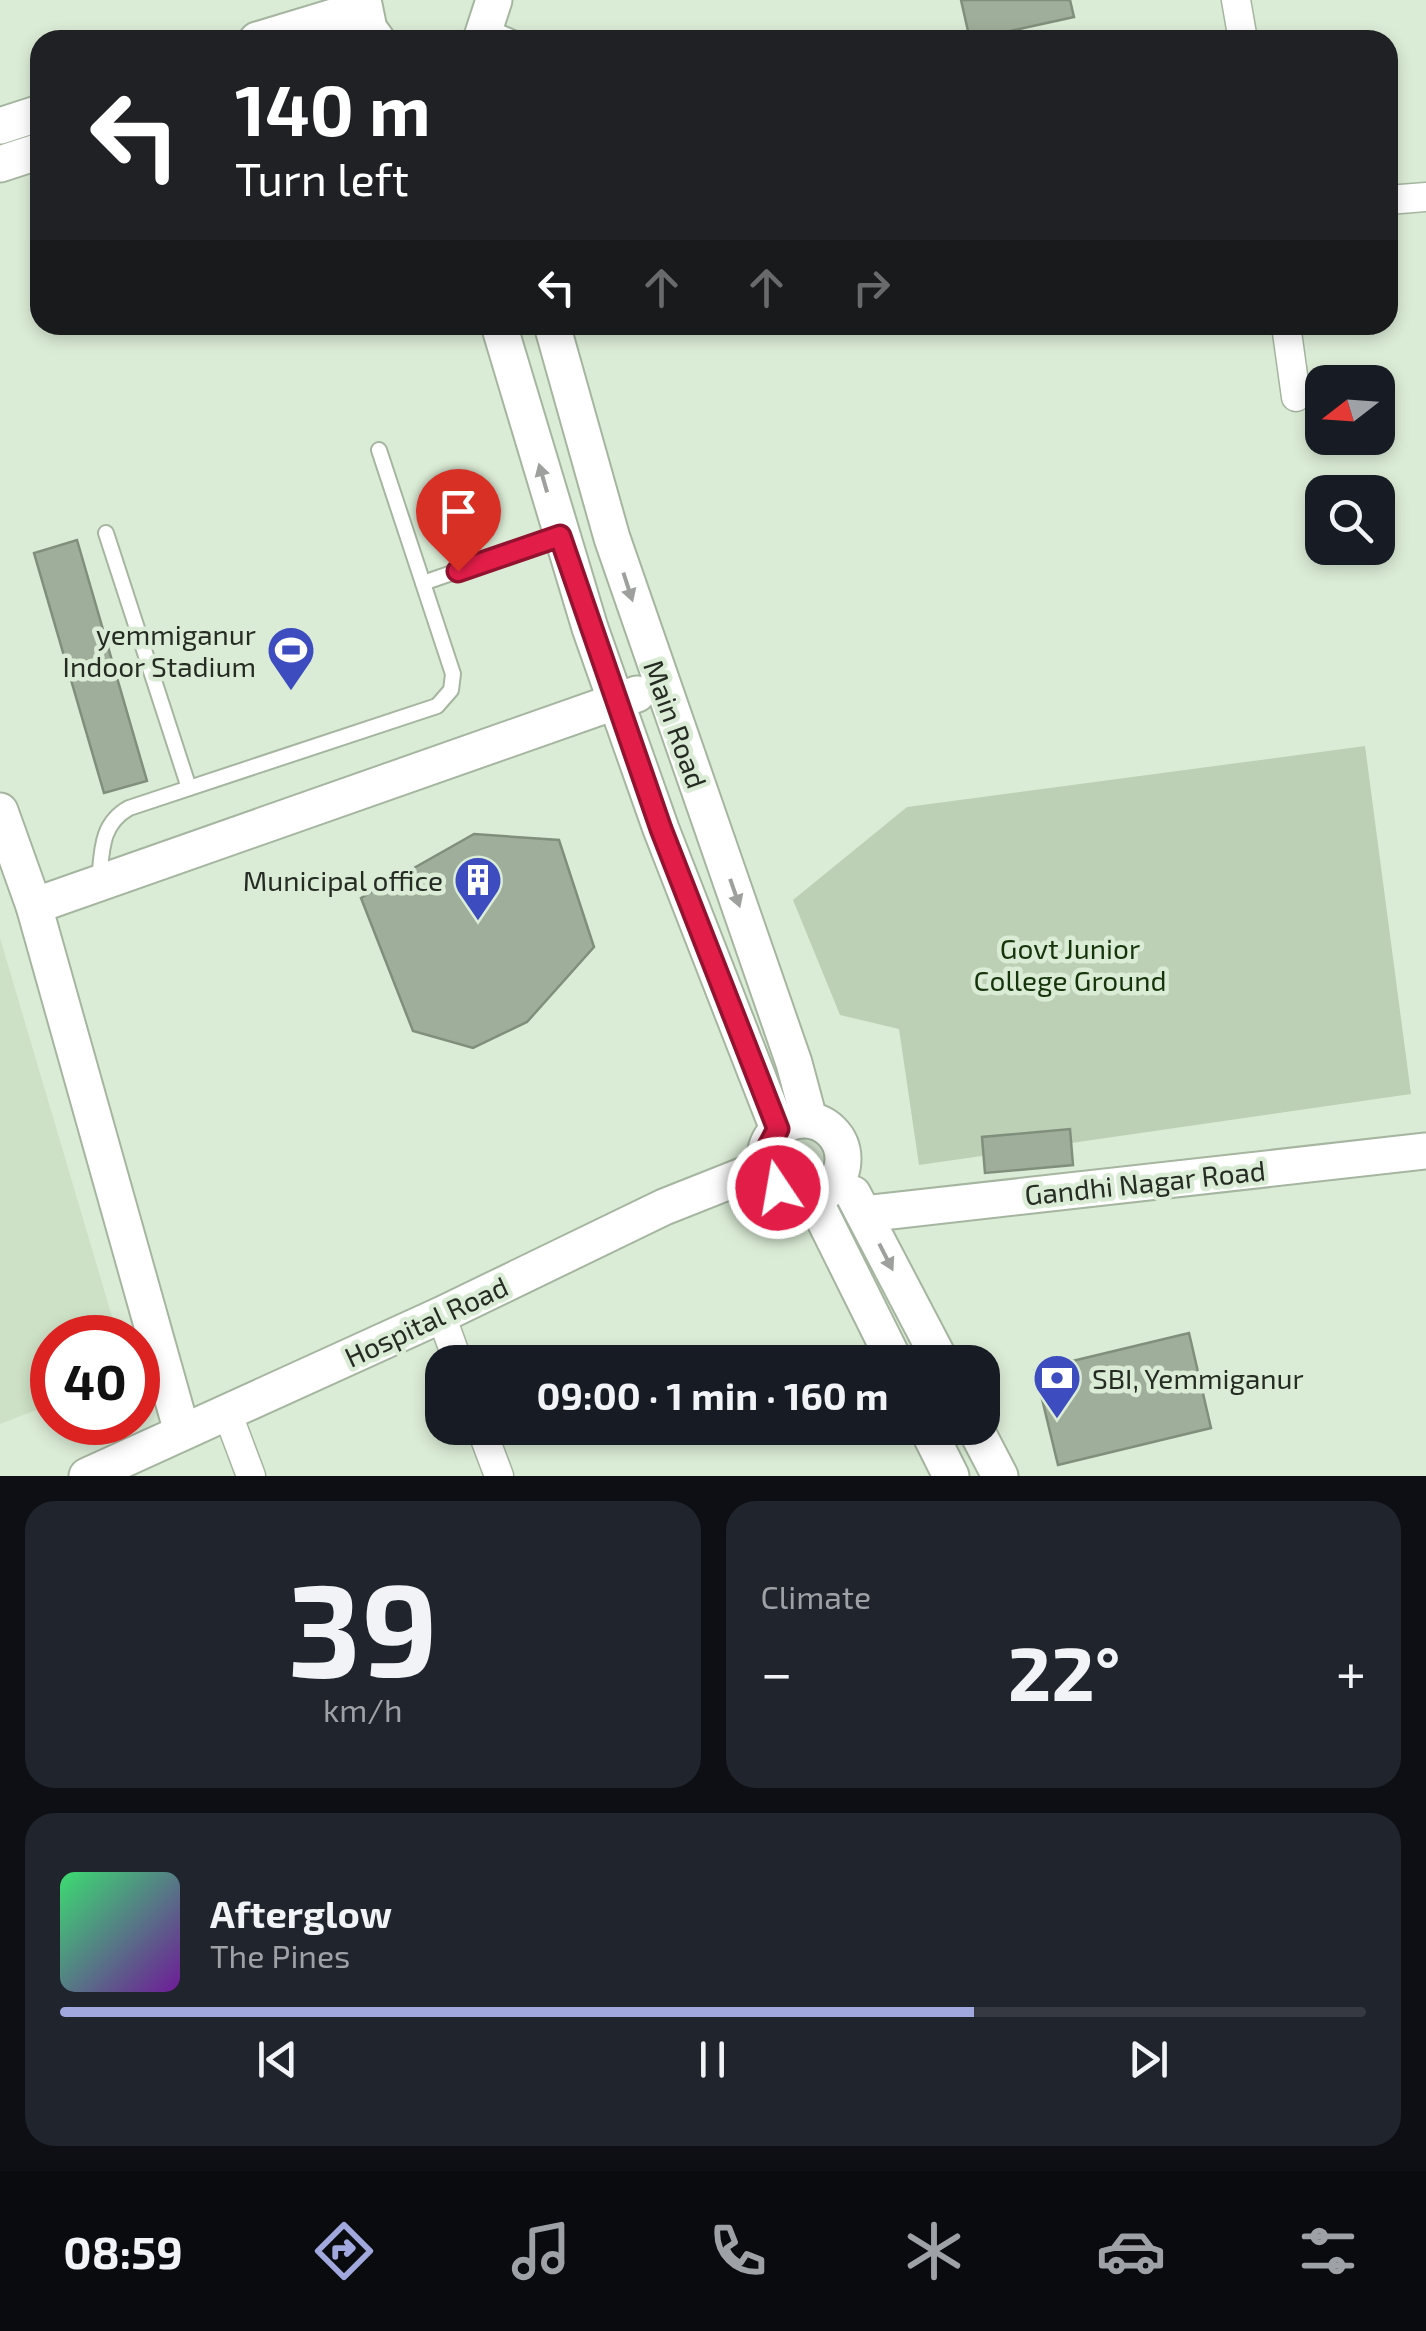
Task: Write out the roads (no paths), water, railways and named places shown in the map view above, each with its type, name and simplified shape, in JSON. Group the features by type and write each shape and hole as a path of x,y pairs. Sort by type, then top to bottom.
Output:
{"street":[{"path":"1236,0 1240,30"},
{"path":"303,30 368,16"},
{"path":"0,126 30,116"},
{"path":"0,164 30,154"},
{"path":"1398,199 1426,197"},
{"name":"Main Road","path":"502,335 560,536 661,829 794,1124"},
{"name":"Main Road","path":"555,335 612,538 788,1045 794,1124"},
{"path":"1287,335 1296,397"},
{"path":"34,906 662,685"},
{"path":"0,810 34,906 182,1432"},
{"path":"794,1124 768,1142 765,1167 770,1179 788,1195 813,1197 826,1192 842,1170"},
{"name":"Main Road","path":"794,1124 833,1132 840,1143 842,1170 932,1345"},
{"name":"Gandhi Nagar Road","path":"864,1214 1426,1151"},
{"name":"Hospital Road","path":"87,1476 441,1315 664,1207 765,1167"},
{"path":"813,1197 887,1345"},
{"path":"441,1315 452,1345"},
{"path":"227,1412 251,1476"},
{"path":"487,1445 498,1476"},
{"path":"936,1445 951,1476"},
{"path":"984,1445 1000,1476"}],"lane":[{"path":"99,883 104,834 114,816 437,706 451,690 454,674 379,450"},
{"path":"106,533 189,788"},
{"path":"423,583 560,536"}],"place":[{"name":"yemmiganur Indoor Stadium","path":"291,692"},
{"name":"Municipal office","path":"478,922"},
{"name":"SBI, Yemmiganur","path":"1057,1420"}],"park label":[{"name":"Govt Junior College Ground","path":"1070,964"}]}
